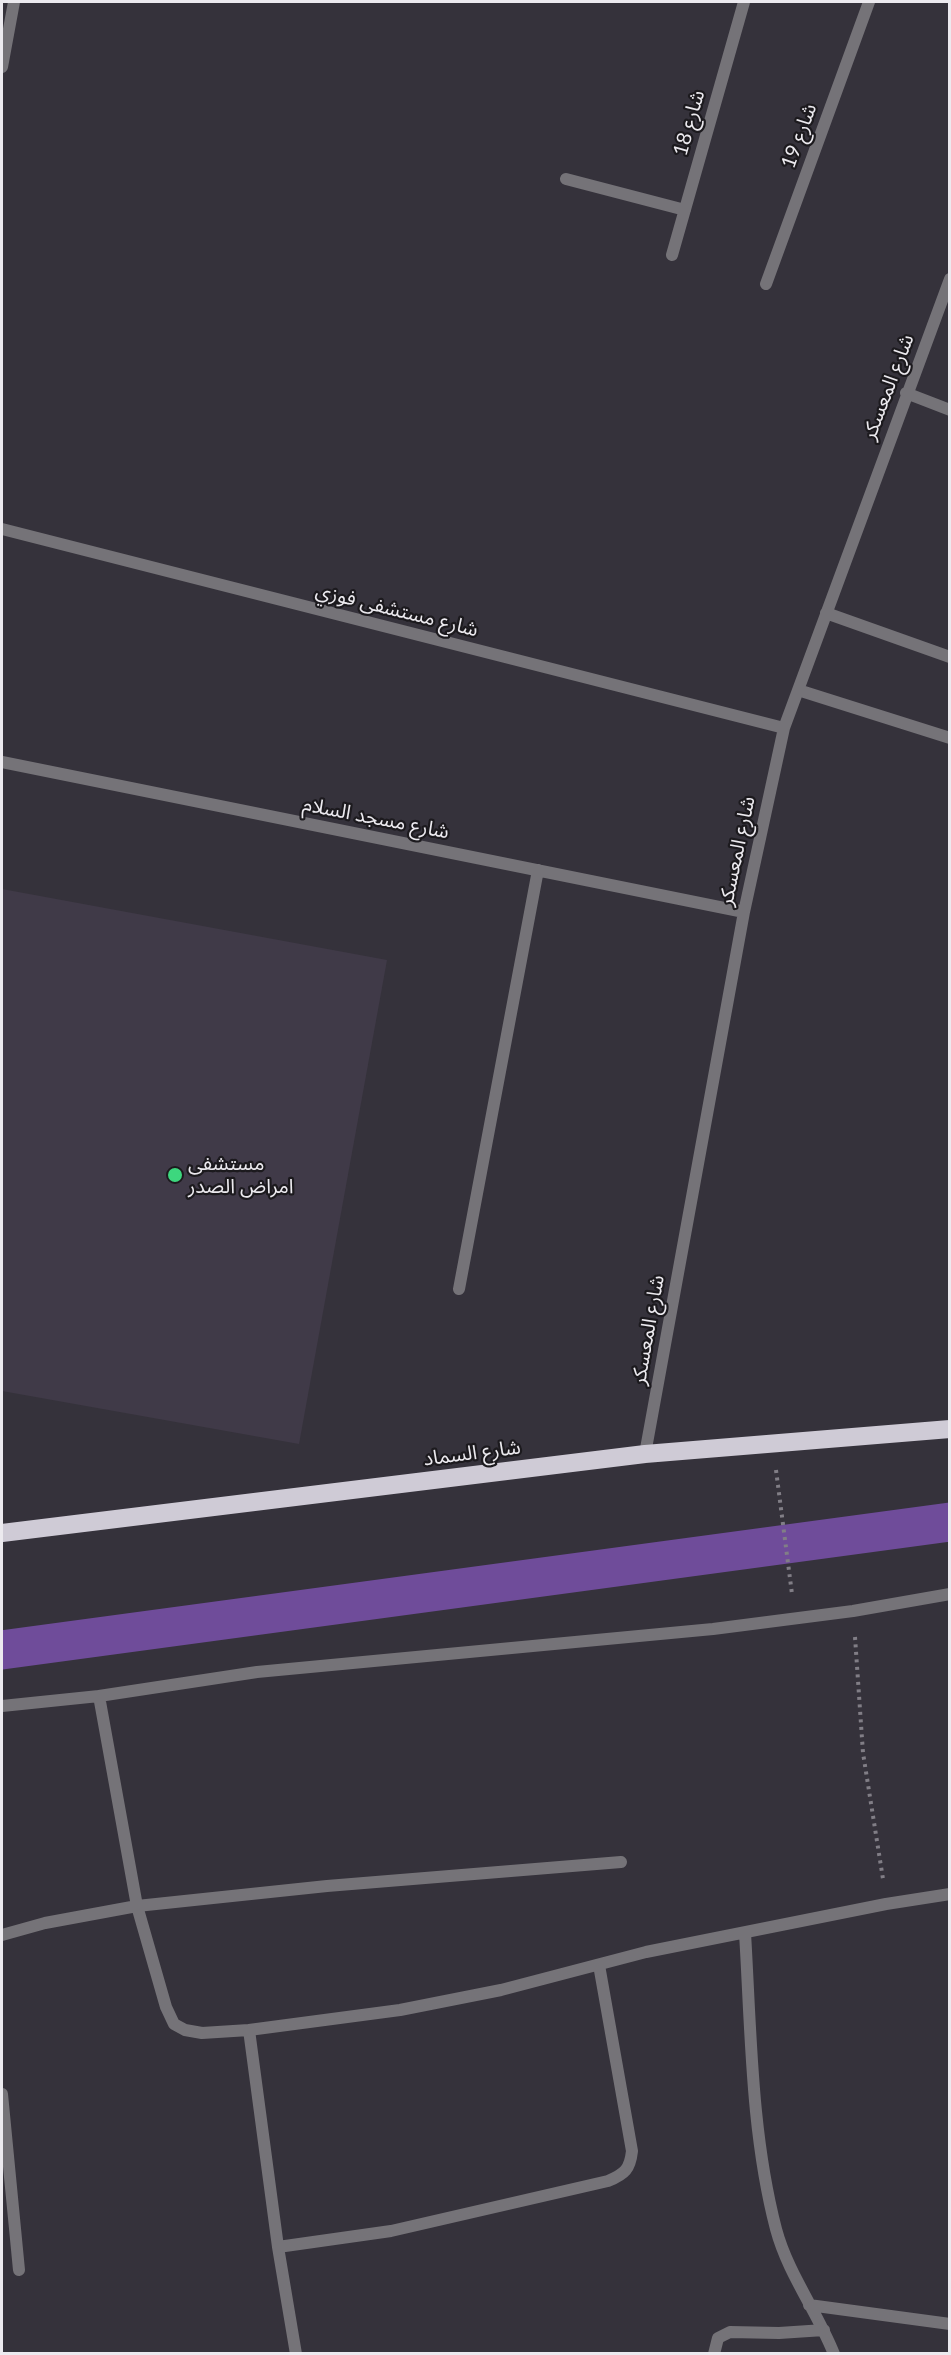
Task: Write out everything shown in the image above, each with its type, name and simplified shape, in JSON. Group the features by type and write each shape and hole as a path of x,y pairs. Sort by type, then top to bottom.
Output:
{"highway":[{"name":"شارع السماد","path":"2,1533 645,1454 950,1429"}],"street":[{"path":"2,67 14,2"},
{"name":"شارع 18","path":"672,255 744,2"},
{"name":"شارع 19","path":"765,284 869,2"},
{"path":"566,179 685,210"},
{"name":"شارع المعسكر","path":"645,1454 744,912 784,728 950,279"},
{"path":"906,393 950,410"},
{"name":"شارع مستشفى فوزي","path":"2,529 784,728"},
{"path":"826,613 950,657"},
{"path":"798,690 950,738"},
{"name":"شارع مسجد السلام","path":"2,762 744,912"},
{"path":"459,1289 538,870"},
{"path":"2,1706 99,1695 257,1672 701,1630 853,1611 950,1594"},
{"path":"99,1695 137,1906 166,2007 174,2024 185,2030 202,2033 249,2030 400,2010 501,1990 646,1952 886,1904 950,1894"},
{"path":"2,1935 45,1923 137,1906 327,1886 621,1862"},
{"path":"745,1933 753,2068 762,2153 776,2229 786,2259 824,2330 834,2354"},
{"path":"278,2247 391,2231 608,2181 623,2175 630,2165 632,2151 599,1965"},
{"path":"249,2030 278,2247 296,2354"},
{"path":"2,2094 19,2270"},
{"path":"809,2305 950,2324"},
{"path":"714,2354 718,2338 730,2332 779,2333 824,2330"}],"path":[{"path":"779,1487 792,1592"},
{"path":"853,1611 863,1753 886,1904"}],"shaded area":[{"name":"مستشفى امراض الصدر","path":"2,889 387,960 299,1444 2,1391"}],"waterway":[{"path":"2,1650 950,1522"}],"place":[{"name":"مستشفى امراض الصدر","path":"175,1175"}]}
